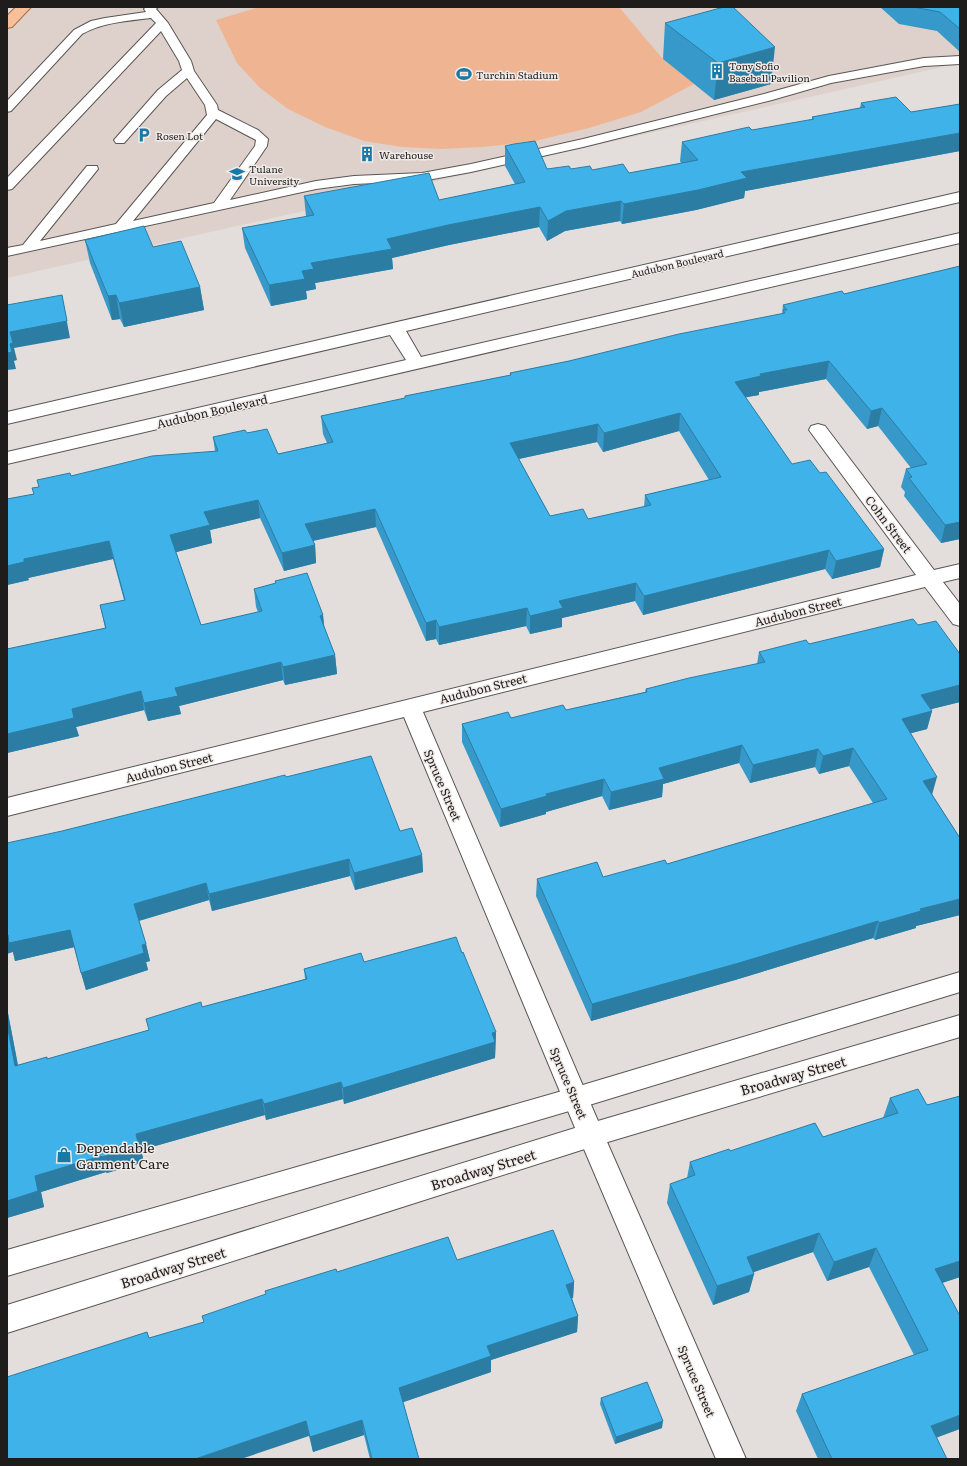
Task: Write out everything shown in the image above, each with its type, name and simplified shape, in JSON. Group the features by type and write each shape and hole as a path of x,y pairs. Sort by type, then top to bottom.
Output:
{"main road":[{"path":"7,24 24,7"}],"street":[{"name":"Audubon Boulevard","path":"7,418 960,197"},
{"name":"Audubon Boulevard","path":"7,458 960,238"},
{"path":"395,328 417,364"},
{"name":"Cohn Street","path":"818,430 960,619"},
{"name":"Audubon Street","path":"7,807 960,571"},
{"name":"Spruce Street","path":"410,706 591,1135 731,1459"},
{"path":"7,1263 576,1098 960,982"},
{"name":"Broadway Street","path":"7,1319 591,1135 960,1026"}],"lane":[{"path":"120,228 213,115 211,105 188,71 184,61 156,15"},
{"path":"7,108 78,32 87,26 156,15"},
{"path":"7,186 156,15"},
{"path":"7,252 316,185 354,180 422,177 471,168 583,143 768,97 829,80 924,62 960,60"},
{"path":"120,140 162,92 188,71"},
{"path":"212,112 254,133 262,139 261,146 219,206"},
{"path":"27,248 92,169"}],"shaded area":[{"name":"Tulane University","path":"24,7 960,7 960,63 7,278 7,24"},
{"name":"Turchin Stadium","path":"259,7 619,7 662,58 694,84 641,112 589,128 535,141 483,147 441,149 402,147 364,141 325,127 288,109 260,88 237,63 216,20"}],"building":[{"path":"724,7 733,7 775,47 718,63 665,23"},
{"path":"913,7 960,7 960,29 940,12"},
{"path":"896,97 911,112 960,104 960,133 741,172 747,178 698,190 624,204 621,201 566,211 548,221 540,207 448,225 387,239 392,249 311,263 314,269 302,271 305,279 269,285 242,228 314,215 304,196 429,173 439,200 525,182 505,146 514,144 535,141 547,169 569,166 571,169 590,166 592,170 623,164 629,173 698,160 682,142 749,127 752,130 814,119 812,117 865,107 861,103"},
{"path":"144,226 153,247 181,241 200,287 119,303 116,295 108,296 85,240"},
{"path":"960,266 960,522 945,525 909,478 912,477 906,469 927,464 882,408 871,411 829,361 760,374 761,376 735,382 792,464 810,460 820,473 826,472 884,549 836,561 829,550 644,596 636,583 559,601 563,608 530,616 527,608 439,627 436,620 426,623 375,509 305,524 315,545 282,553 258,500 204,512 210,525 170,535 201,625 262,611 254,589 276,583 275,581 307,573 323,615 320,616 335,655 283,667 281,662 175,688 178,696 144,703 141,691 72,709 74,718 7,734 7,649 106,628 100,605 125,600 109,541 24,559 24,562 7,566 7,499 34,494 32,488 39,487 37,480 70,473 71,476 152,456 218,451 213,437 245,430 247,433 267,429 278,454 333,442 321,416 405,398 405,396 511,375 510,373 569,361 679,334 785,313 783,310 787,310 783,305 842,291 844,294","holes":["680,413 721,477 645,495 651,505 588,519 583,509 550,516 510,443 598,424 604,433"]},
{"path":"62,295 67,321 10,332 13,343 10,344 12,352 7,353 7,305"},
{"path":"913,619 918,625 936,621 960,654 960,685 921,695 932,711 902,719 937,777 923,781 960,838 960,899 920,909 921,911 879,923 878,921 739,963 592,1004 537,879 597,862 603,877 665,860 667,864 887,799 853,748 823,756 818,749 753,765 742,745 659,768 664,779 611,792 604,779 546,794 547,796 501,809 462,724 508,712 511,718 563,705 566,710 647,692 646,689 689,678 765,662 759,652 806,640 809,644"},
{"path":"371,756 400,831 412,828 422,855 354,873 349,859 209,894 206,883 134,904 146,944 142,945 144,953 81,973 70,930 9,943 7,935 7,843 62,831 285,775 286,777"},
{"path":"456,937 496,1032 492,1033 495,1042 343,1088 341,1082 264,1104 262,1099 136,1134 139,1147 102,1157 101,1156 35,1176 38,1191 7,1201 7,1024 15,1066 47,1057 47,1059 149,1030 146,1019 201,1002 202,1007 307,979 304,969 361,953 364,962"},
{"path":"918,1089 927,1105 960,1096 960,1261 935,1269 960,1316 960,1415 931,1426 947,1459 832,1459 802,1394 928,1350 876,1248 834,1262 819,1233 747,1257 754,1274 717,1286 670,1184 695,1175 690,1162 729,1149 730,1151 815,1123 823,1137 898,1113 890,1098"},
{"path":"553,1230 574,1282 566,1285 578,1316 487,1346 491,1356 399,1388 419,1459 372,1459 362,1420 310,1437 306,1421 195,1459 7,1459 7,1377 147,1332 149,1338 204,1322 202,1316 266,1294 265,1291 336,1269 337,1272 448,1237 457,1260"},
{"path":"647,1382 663,1421 616,1437 601,1398"}],"place":[{"name":"Tony Sofio Baseball Pavilion","path":"717,71"},
{"name":"Turchin Stadium","path":"464,74"},
{"name":"Rosen Lot","path":"144,135"},
{"name":"Warehouse","path":"367,154"},
{"name":"Tulane University","path":"237,174"},
{"name":"Dependable Garment Care","path":"64,1155"}]}
